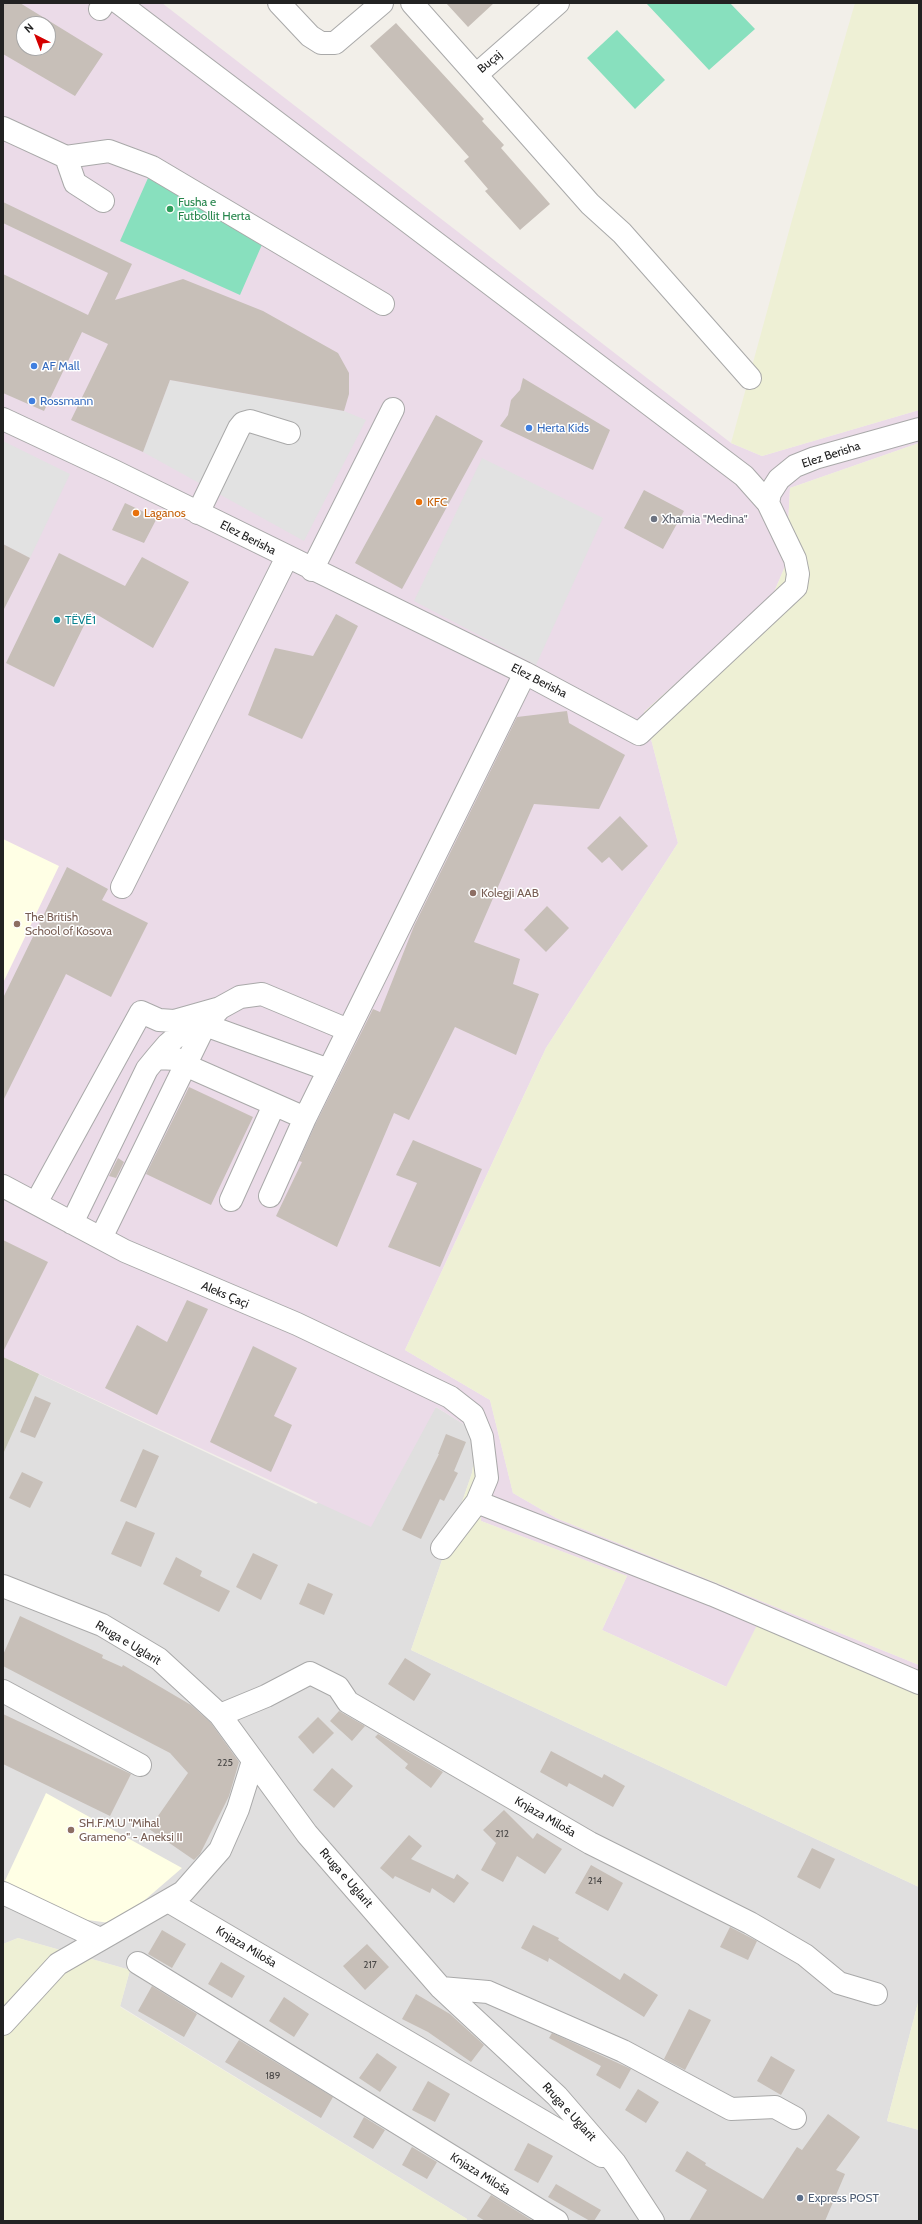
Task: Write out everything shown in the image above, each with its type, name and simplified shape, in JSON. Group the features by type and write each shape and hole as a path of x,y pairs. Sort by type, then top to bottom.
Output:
{"street":[{"path":"279,3 310,36 321,43 335,43 372,6"},
{"name":"Buçaj","path":"412,3 476,75 558,3"},
{"path":"108,5 705,445 744,476 768,503"},
{"path":"447,43 461,53 482,57 503,51"},
{"path":"476,75 590,204 622,233 750,378"},
{"path":"3,128 66,157 109,151 152,167 383,304"},
{"path":"66,157 75,183 103,201"},
{"path":"312,570 393,410"},
{"name":"Elez Berisha","path":"3,419 525,673 639,734 796,587 798,574 795,558 768,503 770,493 779,479 796,466 815,458 919,429"},
{"path":"198,513 241,425 250,421 289,433"},
{"path":"122,887 287,558"},
{"path":"270,1196 328,1070 525,673"},
{"path":"36,1203 141,1012 159,1020 174,1021 220,1008 240,997 262,994 348,1030"},
{"path":"101,1238 184,1065 205,1025 220,1008"},
{"path":"72,1223 147,1069 168,1044 182,1032 196,1025 205,1025 328,1070"},
{"path":"156,1058 177,1059 184,1065 305,1118"},
{"path":"231,1200 274,1104"},
{"name":"Aleks Çaçi","path":"3,1186 101,1238 184,1278 297,1324 450,1397 473,1415 482,1437 487,1478 477,1502 442,1548"},
{"path":"477,1502 713,1595 919,1683"},
{"name":"Rruga e Uglarit","path":"4,1587 102,1625 159,1659 220,1715 307,1834 441,1988 557,2096 615,2163 653,2221"},
{"name":"Knjaza Miloša","path":"220,1715 266,1696 310,1673 338,1687 348,1702 583,1839 757,1927 805,1955 839,1983 876,1994"},
{"path":"3,1691 140,1765"},
{"path":"3,2024 58,1964 182,1892 220,1850 238,1809 253,1761"},
{"path":"3,1893 100,1939"},
{"name":"Knjaza Miloša","path":"168,1900 615,2163"},
{"name":"Knjaza Miloša","path":"138,1963 557,2221"},
{"path":"441,1988 488,1992 623,2051 731,2109 775,2107 795,2118"}],"shaded area":[{"path":"3,3 162,3 731,443 762,456 919,410 919,443 790,488 786,564 772,597 644,712 678,843 546,1048 405,1350 490,1400 513,1493 556,1518 919,1665 919,1694 759,1623 727,1687 602,1630 627,1576 481,1521 478,1433 436,1407 371,1527 3,1357"},
{"path":"855,3 919,3 919,410 762,456 731,443 792,220"},
{"path":"170,380 344,411 366,420 304,541 143,452"},
{"path":"3,441 70,474 30,558 3,544"},
{"path":"919,443 919,1665 556,1518 513,1493 490,1400 405,1350 546,1048 678,843 644,712 772,597 786,564 790,488"},
{"path":"482,458 603,518 536,665 414,601"},
{"name":"The British School of Kosova","path":"3,839 59,866 3,983"},
{"path":"3,1357 316,1504 436,1407 478,1433 472,1473 411,1650 919,1887 919,1999 887,2121 919,2130 919,2221 466,2221 467,2219 120,2006 130,1970 18,1938 3,1944"},
{"path":"3,1357 39,1374 3,1454"},
{"path":"478,1433 481,1521 627,1576 602,1630 726,1687 758,1623 919,1694 919,1887 411,1650 472,1473"},
{"name":"SH.F.M.U \"Mihal Grameno\" - Aneksi II","path":"46,1793 182,1868 117,1924 44,1914 3,1885"},
{"path":"18,1938 130,1970 120,2007 467,2219 466,2221 3,2221 3,1944"},
{"path":"919,1999 919,2130 887,2121"}],"green space":[{"path":"646,3 730,3 755,29 709,70"},
{"path":"617,30 665,80 635,109 587,58"},
{"name":"Fusha e Futbollit Herta","path":"148,178 264,240 240,295 120,241"}],"building":[{"path":"3,3 20,3 41,16 16,16 16,56 56,56 56,25 103,54 75,96 3,54"},
{"path":"446,3 494,3 468,27"},
{"path":"396,23 484,119 482,121 504,145 501,148 550,204 520,230 485,191 488,189 464,161 469,157 370,46"},
{"path":"3,202 132,264 115,300 183,279 263,311 338,353 349,373 349,394 344,411 170,380 143,452 71,420 108,344 82,332 44,411 3,393 3,274 88,315 108,273 3,223"},
{"path":"523,378 610,430 593,470 500,426 508,415 511,400 520,390"},
{"name":"KFC","path":"436,415 483,441 402,589 355,563"},
{"name":"Xhamia \"Medina\"","path":"644,490 684,511 663,549 624,528"},
{"path":"125,503 157,518 144,543 112,530"},
{"path":"3,544 30,558 3,611"},
{"path":"59,553 125,586 142,557 189,582 153,648 91,611 54,687 6,663"},
{"path":"336,614 358,626 302,739 248,715 275,648 313,656"},
{"path":"567,711 569,723 625,755 599,809 534,804 474,942 520,959 513,984 539,994 516,1055 455,1027 409,1120 394,1113 337,1247 276,1216 302,1162 299,1161 316,1123 373,1009 380,1012 414,926 517,717"},
{"path":"620,816 648,846 622,871 609,857 602,863 587,848"},
{"path":"67,867 108,889 102,900 148,923 111,997 66,974 3,1101 3,998"},
{"path":"547,906 569,928 546,952 524,930"},
{"path":"189,1087 253,1117 211,1205 146,1174"},
{"path":"413,1140 482,1169 440,1267 388,1247 417,1183 396,1175"},
{"path":"118,1158 124,1162 116,1178 109,1176"},
{"path":"3,1240 48,1262 3,1352"},
{"path":"187,1300 208,1309 157,1415 105,1388 137,1325 167,1342"},
{"path":"253,1346 297,1368 274,1416 292,1425 271,1472 210,1442"},
{"path":"35,1396 51,1403 35,1438 20,1432"},
{"path":"446,1434 466,1442 454,1471 458,1473 444,1501 440,1499 421,1539 402,1530 439,1454"},
{"path":"143,1449 159,1456 136,1508 120,1501"},
{"path":"22,1472 43,1482 30,1508 9,1498"},
{"path":"126,1521 155,1533 141,1567 111,1554"},
{"path":"253,1553 278,1565 261,1600 236,1587"},
{"path":"176,1557 202,1571 200,1576 230,1591 219,1612 163,1584"},
{"path":"308,1583 333,1594 324,1615 299,1604"},
{"path":"20,1616 103,1655 102,1658 122,1667 123,1665 191,1705 211,1723 239,1762 229,1796 200,1854 194,1860 149,1829 188,1773 170,1753 3,1666 3,1655"},
{"path":"405,1658 431,1674 414,1701 388,1684"},
{"path":"339,1711 365,1726 352,1741 330,1721"},
{"path":"3,1714 131,1774 110,1816 3,1764"},
{"path":"318,1717 334,1733 313,1754 298,1737"},
{"path":"378,1734 443,1772 431,1788 405,1768 408,1764 375,1737"},
{"path":"551,1751 602,1778 604,1774 625,1786 613,1807 569,1783 567,1787 540,1772"},
{"path":"332,1768 353,1786 334,1808 313,1790"},
{"path":"504,1810 533,1839 537,1833 562,1849 545,1874 517,1856 503,1882 481,1870 496,1843 483,1830"},
{"path":"409,1835 422,1846 411,1859 454,1879 457,1874 469,1883 454,1903 432,1888 430,1893 395,1876 393,1879 380,1868"},
{"path":"812,1848 835,1859 820,1889 797,1877"},
{"path":"591,1865 623,1883 608,1911 575,1893"},
{"path":"533,1925 559,1938 558,1940 620,1980 624,1973 658,1995 644,2017 549,1958 548,1962 521,1948"},
{"path":"730,1927 757,1941 748,1960 720,1947"},
{"path":"162,1930 186,1944 172,1968 148,1954"},
{"path":"367,1944 389,1967 365,1990 343,1966"},
{"path":"221,1962 245,1976 232,1998 208,1984"},
{"path":"152,1986 197,2014 184,2037 138,2011"},
{"path":"416,1994 450,2014 484,2045 471,2062 428,2032 402,2019"},
{"path":"284,1997 309,2014 294,2037 269,2021"},
{"path":"689,2009 711,2020 685,2070 664,2059"},
{"path":"552,2033 631,2069 620,2089 596,2075 601,2066 549,2038"},
{"path":"239,2040 333,2097 321,2118 225,2062"},
{"path":"377,2053 397,2067 380,2092 359,2078"},
{"path":"771,2056 795,2070 781,2095 757,2081"},
{"path":"428,2081 450,2094 435,2122 412,2110"},
{"path":"638,2089 659,2102 646,2123 625,2110"},
{"path":"828,2114 860,2137 836,2170 845,2174 825,2221 689,2221 707,2190 675,2171 687,2151 706,2163 705,2165 763,2199 797,2147 802,2150"},
{"path":"364,2117 385,2130 373,2149 353,2137"},
{"path":"528,2143 553,2156 538,2183 514,2170"},
{"path":"412,2147 437,2162 427,2179 402,2165"},
{"path":"556,2184 601,2210 594,2221 590,2221 548,2197"},
{"path":"491,2195 533,2221 485,2221 477,2216"}],"place":[{"name":"Fusha e Futbollit Herta","path":"170,209"},
{"name":"AF Mall","path":"34,366"},
{"name":"Rossmann","path":"32,401"},
{"name":"Herta Kids","path":"529,428"},
{"name":"KFC","path":"419,502"},
{"name":"Laganos","path":"136,513"},
{"name":"Xhamia \"Medina\"","path":"654,519"},
{"name":"TËVË1","path":"57,620"},
{"name":"Kolegji AAB","path":"473,893"},
{"name":"The British School of Kosova","path":"17,924"},
{"name":"SH.F.M.U \"Mihal Grameno\" - Aneksi II","path":"71,1830"},
{"name":"Express POST","path":"800,2198"}]}
